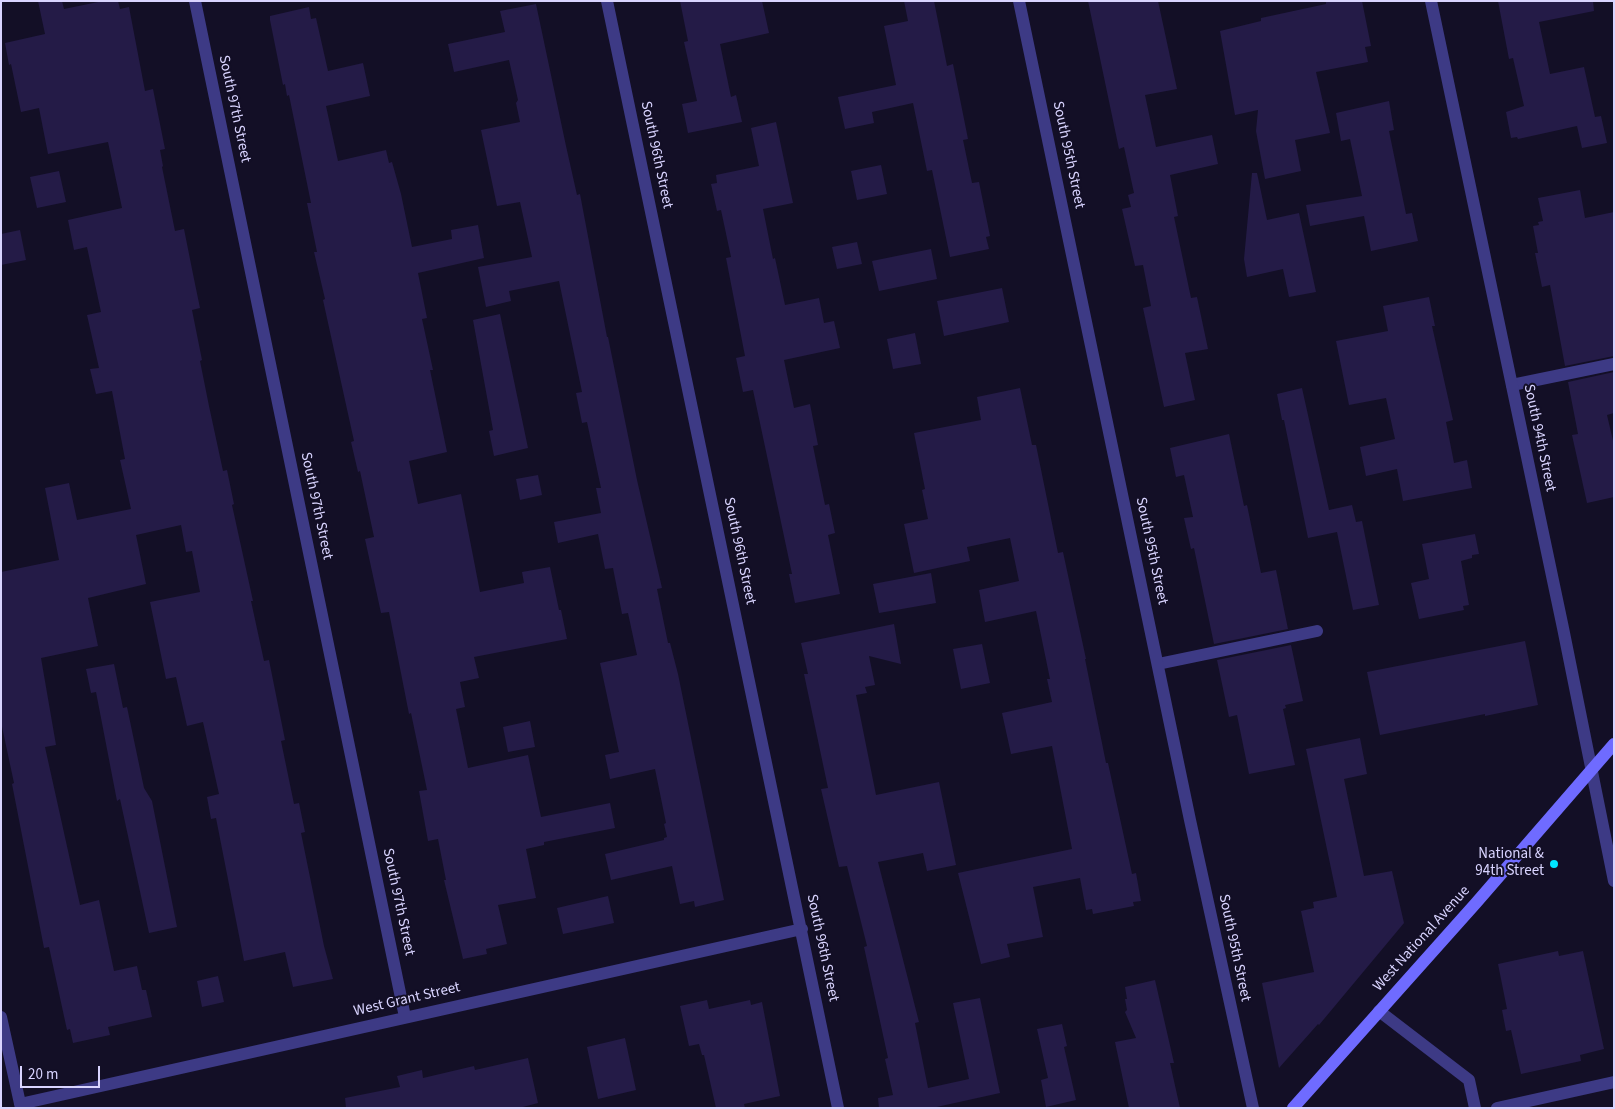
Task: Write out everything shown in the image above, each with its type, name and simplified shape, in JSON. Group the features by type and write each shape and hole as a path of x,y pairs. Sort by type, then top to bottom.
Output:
{"main road":[{"name":"West National Avenue","path":"1293,1108 1614,744"}],"street":[{"name":"South 97th Street","path":"195,1 405,1017"},
{"name":"South 96th Street","path":"607,1 838,1108"},
{"name":"South 95th Street","path":"1019,1 1243,1069 1253,1108"},
{"name":"South 94th Street","path":"1431,1 1614,882"},
{"path":"1512,385 1614,364"},
{"path":"1158,664 1317,631"},
{"name":"West Grant Street","path":"20,1106 405,1017 802,929"},
{"path":"1379,1011 1469,1080 1475,1108"},
{"path":"1,1017 20,1106"},
{"path":"1497,1108 1614,1082"}],"building":[{"path":"38,1 62,1 64,9 103,1 118,1 120,9 129,7 145,91 153,89 165,149 160,150 162,167 175,231 184,229 200,308 192,310 202,360 200,361 223,471 227,470 234,504 232,505 264,661 269,660 285,740 281,741 294,804 299,803 305,832 301,833 324,946 333,979 293,987 285,952 244,961 216,818 211,819 207,797 219,794 203,722 187,726 176,677 166,679 150,602 200,592 192,551 186,552 181,525 136,535 146,584 88,598 98,646 41,658 56,745 45,747 80,905 99,900 114,971 137,966 142,990 146,990 152,1017 108,1027 110,1035 73,1043 70,1029 67,1030 49,947 44,948 1,722 1,572 59,560 45,488 69,483 77,520 131,509 120,460 125,459 112,391 96,394 90,369 99,368 87,315 101,312 87,247 74,250 68,220 122,208 108,142 48,154 39,108 21,112 5,43 45,34"},
{"path":"680,1 762,1 769,33 720,44 731,97 736,95 742,122 688,133 682,104 697,101 684,42 688,41"},
{"path":"904,1 934,1 947,66 953,64 968,139 963,140 972,183 979,182 990,236 986,237 989,249 950,257 932,170 927,171 913,103 872,112 874,123 845,129 838,97 896,85 884,26 908,21"},
{"path":"1088,1 1158,1 1177,89 1145,95 1156,147 1212,135 1218,164 1170,175 1178,216 1174,217 1191,298 1197,297 1208,349 1185,353 1195,400 1164,407 1143,308 1151,306 1143,265 1135,266 1122,209 1131,207 1128,195 1134,193 1124,147 1119,149"},
{"path":"1326,1 1362,1 1371,46 1365,47 1368,62 1316,72 1330,133 1295,140 1301,171 1265,179 1256,131 1258,110 1235,115 1220,31 1261,21 1261,18 1326,4"},
{"path":"1498,1 1593,1 1594,11 1539,22 1550,74 1584,67 1595,117 1601,116 1607,143 1582,148 1577,126 1518,139 1517,137 1511,138 1506,112 1524,106 1513,58 1509,59"},
{"path":"536,4 577,195 580,194 607,337 662,588 657,589 668,643 670,643 678,674 724,900 695,907 694,901 680,904 672,866 611,880 605,854 664,840 667,837 664,824 666,823 655,769 610,779 605,755 619,752 600,663 637,655 628,613 622,614 613,568 605,569 598,534 558,543 554,522 601,513 596,488 601,488 587,422 582,423 576,393 582,392 559,281 509,291 511,301 486,307 478,267 532,257 520,202 497,206 481,130 520,122 516,103 518,100 509,60 454,72 448,44 505,32 500,11"},
{"path":"309,7 311,19 316,18 328,71 363,63 370,96 326,106 338,161 386,150 389,163 392,162 401,194 412,247 452,239 451,230 478,225 484,258 418,273 427,318 422,319 433,370 430,370 447,452 409,461 418,504 461,494 480,592 524,583 522,572 550,567 559,610 561,610 567,639 474,657 479,678 460,682 465,707 456,709 468,768 528,755 541,817 610,803 615,828 544,842 544,845 526,849 536,898 498,905 507,944 486,949 487,954 463,959 444,880 446,880 438,839 428,841 419,791 427,790 411,713 409,714 389,612 381,613 365,539 374,537 360,471 358,472 351,442 354,441 323,300 325,299 314,252 317,252 307,203 311,203 289,95 287,96 285,84 283,85 270,20 270,16"},
{"path":"1389,101 1394,130 1389,131 1406,214 1412,213 1418,241 1371,251 1364,216 1310,226 1306,205 1362,196 1350,139 1341,141 1336,113"},
{"path":"776,122 793,203 763,209 785,305 819,298 824,323 834,321 840,348 784,360 794,408 810,404 818,445 813,446 825,505 829,504 835,533 828,535 840,594 795,603 789,574 792,574 753,390 743,392 736,358 745,356 726,258 731,257 721,210 717,211 711,184 717,183 716,175 759,166 751,128"},
{"path":"881,165 887,194 857,200 851,171"},
{"path":"59,171 66,202 37,208 30,177"},
{"path":"1252,173 1257,173 1267,220 1299,213 1316,292 1289,297 1283,269 1247,277 1244,259"},
{"path":"1580,190 1585,218 1614,212 1614,356 1565,366 1550,285 1542,287 1535,253 1538,253 1533,226 1539,225 1538,222 1543,221 1538,198"},
{"path":"20,230 26,260 1,265 1,234"},
{"path":"857,242 862,264 837,269 832,247"},
{"path":"931,249 937,279 879,291 872,261"},
{"path":"1002,288 1009,322 944,336 937,301"},
{"path":"1429,297 1435,326 1432,326 1453,420 1446,422 1454,463 1467,460 1472,488 1403,501 1397,469 1366,476 1360,447 1395,439 1386,398 1349,405 1336,341 1388,331 1383,306"},
{"path":"500,314 528,448 494,456 489,431 493,430 473,320"},
{"path":"915,333 921,364 893,369 887,339"},
{"path":"1614,372 1614,413 1607,415 1614,445 1614,497 1587,503 1572,435 1578,434 1568,382"},
{"path":"1020,388 1032,445 1036,445 1058,553 1063,552 1106,763 1108,763 1132,874 1136,873 1141,901 1133,902 1134,906 1093,914 1092,909 1086,910 1080,878 1033,887 1043,937 1007,944 1010,957 981,964 958,873 1072,849 1052,746 1011,754 1002,713 1052,702 1047,679 1050,679 1036,611 985,622 979,590 1019,581 1010,538 967,547 970,561 914,573 904,524 928,519 922,490 925,489 914,433 981,420 977,397"},
{"path":"1302,388 1329,510 1352,505 1356,522 1362,521 1379,605 1353,610 1337,532 1308,538 1277,394"},
{"path":"1229,434 1244,506 1247,505 1261,573 1276,570 1288,629 1214,644 1194,548 1191,549 1184,518 1193,517 1184,475 1176,477 1170,448"},
{"path":"538,475 542,495 520,500 516,479"},
{"path":"1475,534 1479,554 1472,555 1472,558 1461,561 1469,605 1463,606 1464,610 1419,619 1411,583 1429,579 1422,544"},
{"path":"931,573 936,603 879,613 873,584"},
{"path":"894,624 901,664 869,656 875,685 865,687 867,693 856,695 876,795 939,782 956,865 927,871 923,853 878,862 919,1022 915,1023 928,1088 969,1079 953,1003 980,998 1000,1093 932,1108 879,1108 878,1098 893,1095 885,1059 888,1058 864,947 867,946 847,866 839,867 821,789 828,788 804,674 808,674 801,643"},
{"path":"1525,641 1538,705 1380,735 1367,672"},
{"path":"982,644 990,683 961,689 953,649"},
{"path":"1291,645 1303,701 1285,705 1286,708 1283,709 1295,765 1249,774 1237,715 1229,717 1217,660"},
{"path":"114,664 123,708 127,707 144,788 152,801 177,927 149,933 120,799 117,801 96,692 91,693 86,669"},
{"path":"530,721 535,747 508,752 503,727"},
{"path":"1360,738 1367,774 1344,779 1364,876 1392,871 1404,923 1319,1025 1279,1068 1262,983 1314,972 1301,911 1314,908 1313,902 1337,897 1306,749"},
{"path":"608,896 614,923 563,934 557,908"},
{"path":"1558,951 1559,956 1583,951 1604,1049 1580,1055 1581,1061 1521,1074 1511,1030 1506,1031 1502,1010 1507,1009 1498,964"},
{"path":"218,976 224,1002 202,1007 197,981"},
{"path":"1155,980 1174,1063 1170,1063 1180,1108 1129,1108 1115,1042 1136,1038 1125,1012 1127,1010 1125,999 1127,999 1125,987"},
{"path":"707,1000 709,1009 750,1000 751,1005 762,1002 780,1096 744,1104 745,1108 716,1108 704,1055 702,1055 699,1044 689,1046 680,1006"},
{"path":"1062,1024 1067,1046 1064,1047 1076,1100 1046,1107 1041,1080 1048,1078 1037,1029"},
{"path":"625,1038 636,1090 598,1099 587,1047"},
{"path":"528,1058 538,1103 519,1108 346,1108 345,1098 400,1087 397,1076 422,1070 423,1078 474,1066 475,1070"}],"place":[{"name":"National & 94th Street","path":"1554,864"}]}
